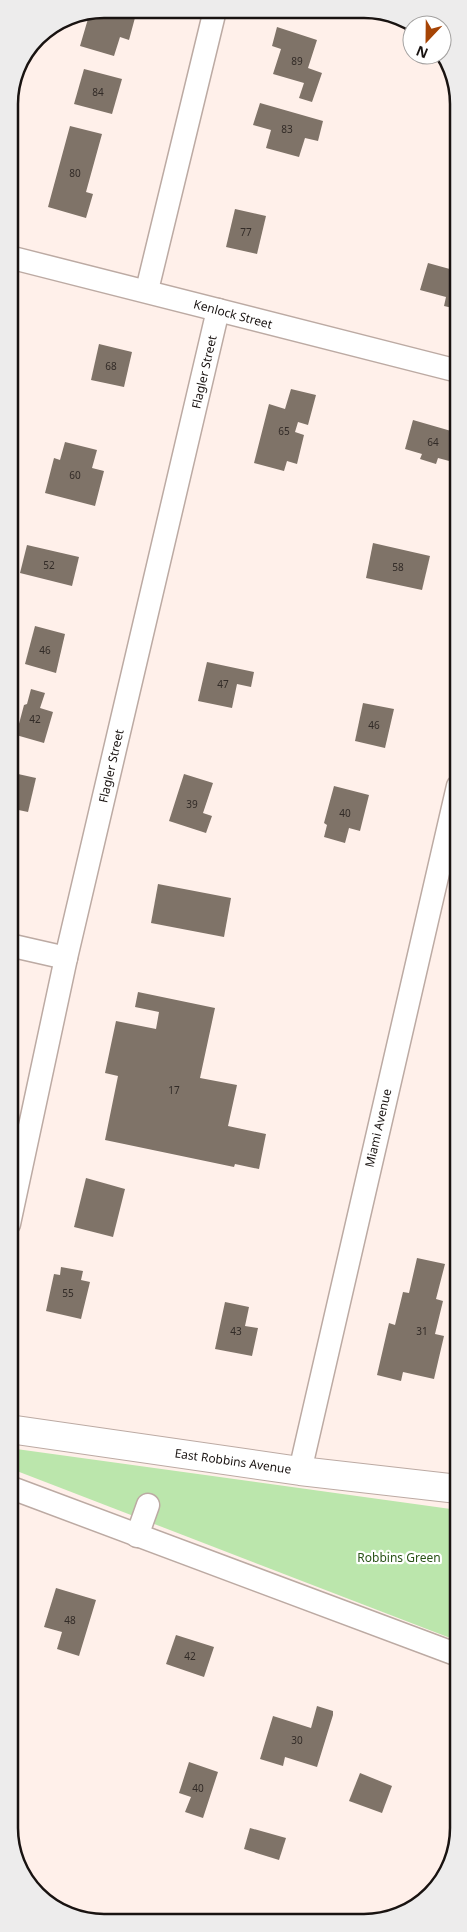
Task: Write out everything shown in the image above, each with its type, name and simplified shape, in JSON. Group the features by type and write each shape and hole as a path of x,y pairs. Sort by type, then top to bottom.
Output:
{"main road":[{"name":"East Robbins Avenue","path":"18,1430 300,1471 449,1488"}],"street":[{"path":"147,290 212,18"},
{"name":"Kenlock Street","path":"18,259 147,290 450,369"},
{"name":"Flagler Street","path":"18,1182 66,958 218,310"},
{"name":"Miami Avenue","path":"300,1471 450,822"},
{"path":"18,947 66,958"},
{"path":"18,1490 449,1653"},
{"path":"137,1536 148,1505"}],"green space":[{"name":"Robbins Green","path":"18,1449 449,1509 449,1638 18,1471"}],"building":[{"path":"135,18 129,40 120,37 114,56 80,46 88,19"},
{"path":"277,27 317,40 308,68 322,73 312,102 299,98 304,83 273,74 281,49 272,46"},
{"path":"84,69 122,79 112,114 74,104"},
{"path":"260,103 323,121 318,141 305,138 299,157 266,148 271,130 253,125"},
{"path":"70,126 102,134 86,192 93,194 86,218 48,207"},
{"path":"235,209 266,216 257,254 226,247"},
{"path":"428,263 450,269 450,307 444,306 446,297 420,290"},
{"path":"99,344 132,352 124,387 91,380"},
{"path":"291,389 316,395 308,425 298,422 295,432 304,435 297,464 287,461 284,471 254,463 269,404 285,409"},
{"path":"413,420 450,431 450,461 438,458 436,464 420,459 422,454 405,449"},
{"path":"65,442 97,450 92,468 104,471 95,506 45,493 54,458 60,460"},
{"path":"373,543 430,556 422,590 366,578"},
{"path":"27,545 79,557 72,586 20,573"},
{"path":"35,626 65,634 56,673 25,664"},
{"path":"207,662 254,672 251,687 237,684 232,708 198,701"},
{"path":"31,689 45,693 40,708 53,712 44,743 18,736 18,728 24,705 27,704"},
{"path":"363,703 394,709 385,748 355,741"},
{"path":"18,774 36,778 28,812 18,810"},
{"path":"184,774 213,783 203,813 212,816 206,833 169,821"},
{"path":"334,786 369,795 360,831 349,828 345,843 324,837 327,825 324,823"},
{"path":"158,884 231,898 224,937 151,923"},
{"path":"138,992 215,1008 200,1078 237,1085 228,1126 266,1134 259,1169 235,1164 234,1167 105,1140 118,1076 105,1073 116,1021 156,1029 159,1012 135,1007"},
{"path":"86,1178 125,1189 113,1237 74,1227"},
{"path":"417,1258 445,1264 436,1299 443,1301 435,1334 444,1336 434,1379 403,1372 401,1381 377,1375 389,1323 395,1325 403,1292 409,1293"},
{"path":"61,1267 83,1271 81,1280 90,1282 81,1319 46,1311 54,1274 60,1275"},
{"path":"225,1302 249,1307 245,1326 258,1328 252,1356 215,1349"},
{"path":"56,1588 96,1600 79,1656 57,1649 62,1632 44,1627"},
{"path":"176,1635 214,1647 204,1677 166,1664"},
{"path":"317,1706 333,1711 333,1715 317,1767 285,1757 283,1766 260,1759 273,1716 311,1728"},
{"path":"189,1762 218,1772 203,1818 185,1812 191,1797 179,1793"},
{"path":"360,1773 392,1786 382,1813 349,1801"},
{"path":"250,1828 286,1838 279,1860 244,1849"}]}
